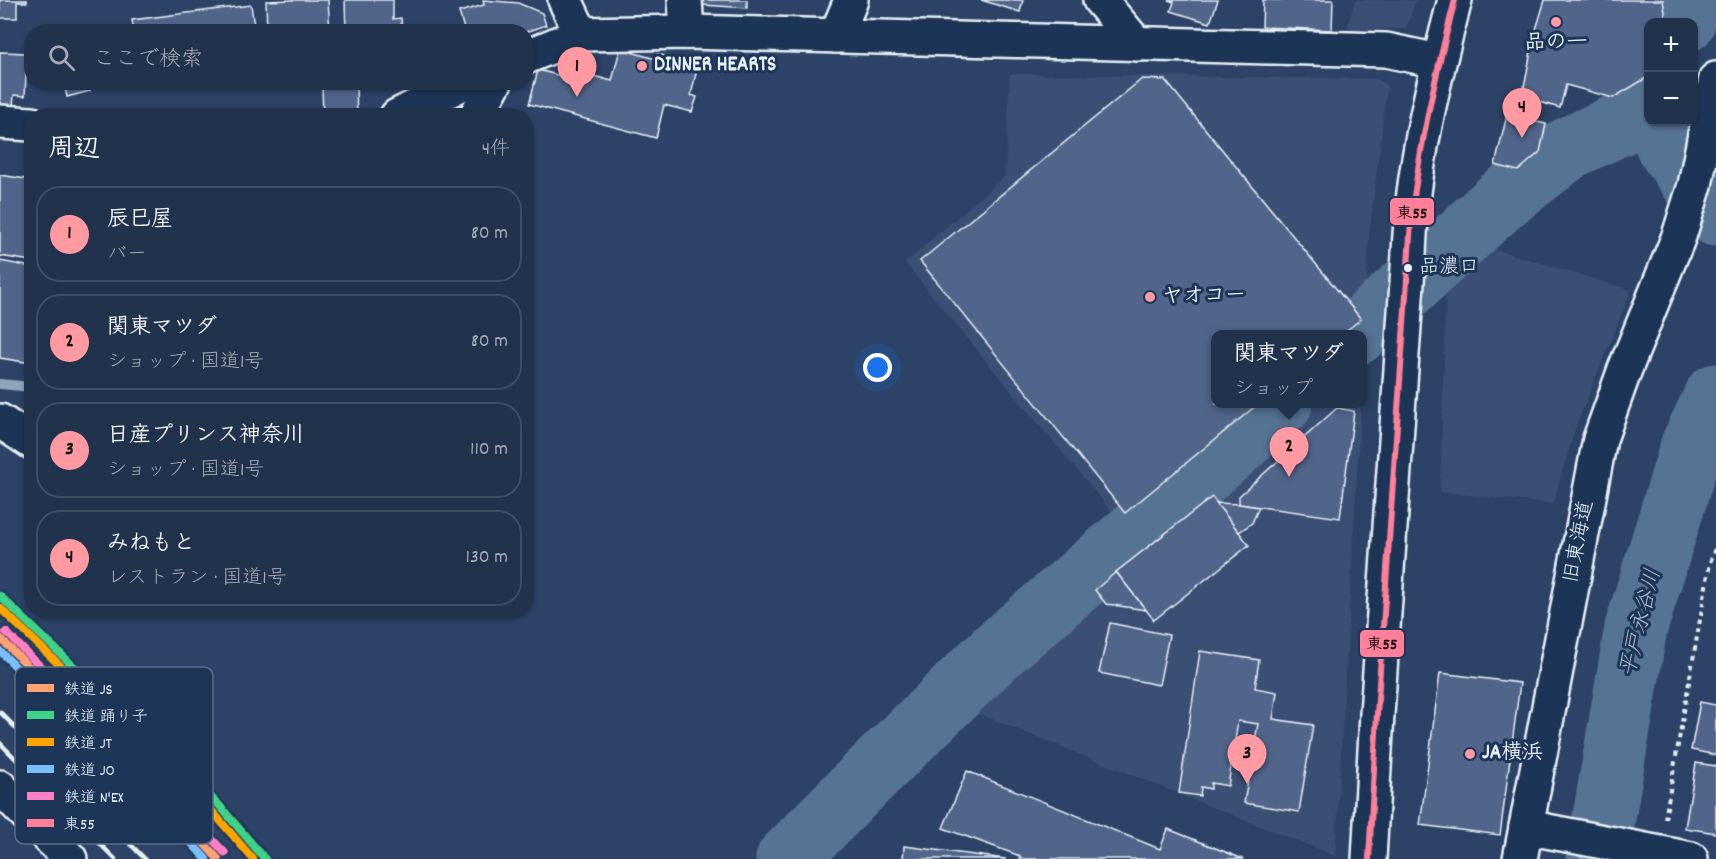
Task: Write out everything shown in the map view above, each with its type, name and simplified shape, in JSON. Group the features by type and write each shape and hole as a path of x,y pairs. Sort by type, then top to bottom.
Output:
{"main road":[{"path":"565,0 581,34"},
{"path":"685,0 687,32"},
{"path":"836,36 851,0"},
{"path":"1100,0 1137,44"},
{"path":"1369,859 1410,225 1416,168 1438,61 1455,0"},
{"path":"534,54 581,34 687,32 1386,51 1438,61"},
{"name":"旧東海道","path":"1520,859 1538,829 1600,439 1625,369 1679,236 1695,185 1716,79"},
{"path":"413,108 449,90"},
{"path":"480,108 491,90"},
{"path":"0,122 24,124"},
{"path":"0,421 24,437"},
{"path":"0,787 15,802"},
{"path":"1538,829 1691,859"},
{"path":"55,844 70,859"}],"path":[{"path":"1653,851 1710,563 1716,545"}],"shaded area":[{"path":"1355,0 1416,0 1406,29 1347,29"},
{"name":"ヤオコー","path":"1010,74 1378,79 1387,86 1369,237 1365,319 1352,330 1211,330 1211,408 1262,408 1124,527 905,263 1005,176"},
{"path":"1487,247 1631,290 1575,429 1553,504 1440,492 1446,284"},
{"path":"1298,408 1361,408 1335,856 974,712 1075,605"}],"building":[{"path":"0,0 27,0 27,2 17,2 17,18 0,18"},
{"path":"328,0 330,24 267,24 266,1"},
{"path":"345,0 393,0 393,19 401,18 401,24 346,24"},
{"path":"483,0 518,3 542,13 546,25 534,29 534,24 463,24 459,12 484,5"},
{"path":"703,0 747,0 747,8 703,5"},
{"path":"981,0 1023,0 1020,12"},
{"path":"1168,0 1218,0 1210,23 1171,11 1174,2"},
{"path":"1263,0 1333,0 1332,30 1262,27"},
{"path":"1545,0 1663,0 1664,18 1644,18 1644,79 1613,98 1566,85 1560,108 1522,97 1534,36"},
{"path":"251,5 254,24 133,24 132,20"},
{"path":"620,49 656,59 657,54 691,63 689,68 697,69 691,95 697,97 692,112 664,105 656,138 529,104 538,70 588,83 590,75 612,81"},
{"path":"0,52 24,53 25,96 14,95 13,107 0,107"},
{"name":"ヤオコー","path":"1142,79 1165,80 1361,319 1347,330 1211,330 1211,408 1253,408 1125,513 920,261"},
{"path":"66,90 90,90 90,91 67,97"},
{"path":"322,90 356,90 357,108 323,108"},
{"path":"1507,115 1546,124 1540,152 1518,171 1495,165"},
{"path":"0,175 24,179 24,260 0,256"},
{"path":"0,261 24,266 24,362 0,358"},
{"path":"1337,408 1354,411 1340,518 1239,504 1239,496"},
{"path":"1212,497 1249,545 1154,620 1116,572"},
{"path":"1216,503 1259,507 1252,523 1239,532"},
{"path":"1116,572 1146,610 1106,604 1095,590"},
{"path":"1110,623 1169,635 1159,685 1099,673"},
{"path":"1200,651 1259,660 1255,688 1277,692 1273,719 1313,725 1299,812 1244,803 1258,724 1238,721 1228,786 1211,783 1211,789 1201,787 1200,796 1179,793"},
{"name":"JA横浜","path":"1440,673 1520,683 1500,835 1420,825"},
{"path":"1700,702 1716,705 1716,755 1691,750"},
{"path":"1696,763 1716,766 1716,833 1685,828"},
{"path":"967,771 1160,849 1168,829 1243,859 1019,859 1020,856 943,828"},
{"path":"904,846 1006,859 903,859"}],"waterway":[{"path":"1684,18 1685,0"},
{"path":"1360,330 1502,200 1569,148 1644,113"},
{"path":"1670,126 1667,146 1716,215"},
{"path":"0,384 24,386"},
{"name":"平戸永谷川","path":"1597,859 1636,628 1692,445 1716,395"},
{"path":"787,859 997,651 1277,408"}],"railway":[{"path":"0,712 15,727"},
{"path":"0,743 15,758"},
{"path":"100,844 115,859"},
{"path":"130,844 145,859"}],"rail line":[{"name":"踊り子","path":"0,596 74,667"},
{"name":"JT","path":"0,608 62,667"},
{"name":"N'EX","path":"6,632 41,667"},
{"name":"JS","path":"0,638 29,667"},
{"name":"JO","path":"0,651 16,667"},
{"name":"踊り子","path":"213,799 265,859"},
{"name":"JT","path":"213,812 253,859"},
{"name":"N'EX","path":"213,840 225,853"},
{"name":"JO","path":"192,844 206,859"},
{"name":"JS","path":"205,844 218,859"}],"transit line":[{"name":"東55","path":"1369,859 1411,222 1429,110 1455,0"}],"place":[{"name":"品の一","path":"1556,22"},
{"name":"DINNER HEARTS","path":"642,66"},
{"name":"辰巳屋","path":"577,97"},
{"name":"みねもと","path":"1522,138"},
{"name":"品濃口","path":"1408,268"},
{"name":"ヤオコー","path":"1150,297"},
{"name":"関東マツダ","path":"1289,477"},
{"name":"JA横浜","path":"1470,754"},
{"name":"日産プリンス神奈川","path":"1247,784"}]}
